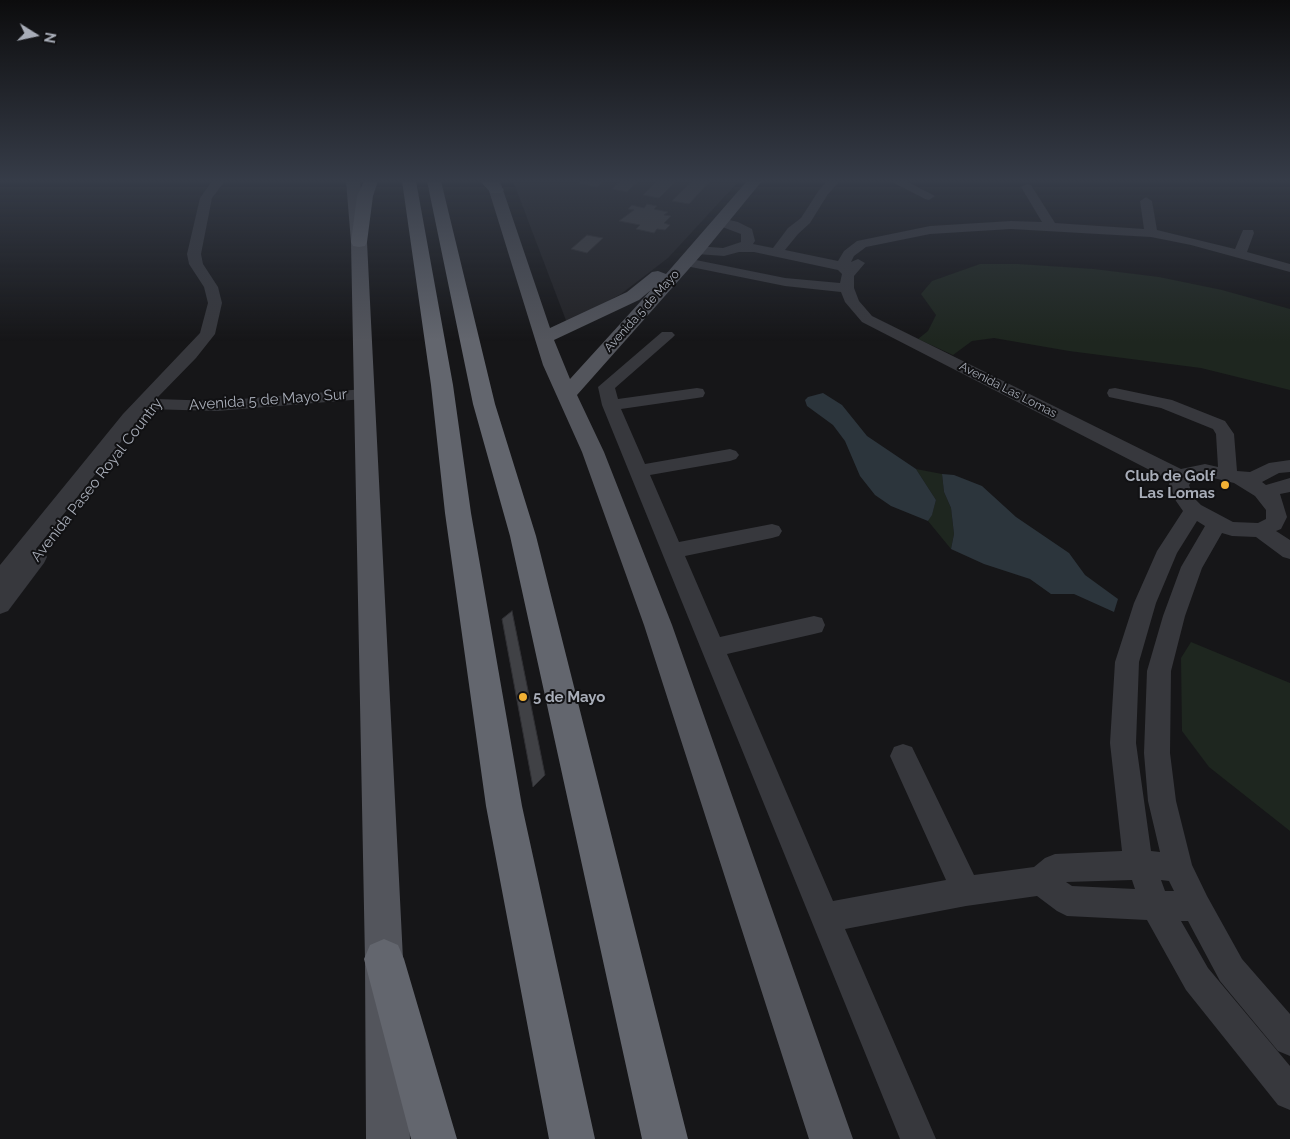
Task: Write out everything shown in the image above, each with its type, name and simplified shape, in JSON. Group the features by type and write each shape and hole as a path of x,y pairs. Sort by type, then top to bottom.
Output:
{"highway":[{"path":"359,242 360,234"},
{"path":"418,234 442,384 458,513 504,806 572,1139"},
{"path":"446,234 484,404 523,536 665,1139"},
{"path":"384,959 434,1139"},
{"path":"649,1071 685,1139"}],"main road":[{"path":"358,234 384,959 388,1139"},
{"path":"509,234 553,366 593,452 658,625 831,1139"},
{"name":"Avenida 5 de Mayo","path":"544,338 633,296 675,263 701,234"},
{"name":"Avenida 5 de Mayo","path":"567,394 710,234"}],"street":[{"name":"Avenida Paseo Royal Country","path":"0,580 154,398 190,364 190,355 208,334 215,303 211,287 196,264 194,254 198,234"},
{"path":"740,248 786,251 806,234"},
{"path":"691,256 769,279 810,286 849,272 884,240 903,234"},
{"path":"1155,234 1240,253 1290,268"},
{"path":"1240,253 1248,234"},
{"path":"691,256 740,248 746,245 749,236 786,251 849,272"},
{"name":"Avenida Las Lomas","path":"849,272 852,302 867,318 1182,478"},
{"path":"667,335 606,387 611,405 918,1139"},
{"name":"Avenida 5 de Mayo Sur","path":"154,398 221,399 364,387"},
{"path":"611,405 697,393"},
{"path":"1116,393 1166,404 1219,425 1225,434 1234,475 1262,491 1270,499 1276,508 1275,530 1290,551"},
{"name":"Avenida Paseo Royal Country","path":"0,604 154,398"},
{"path":"639,471 730,455"},
{"path":"1275,530 1232,529 1217,524 1194,510 1180,492 1179,484 1182,478 1188,474 1205,470 1252,479 1276,467 1290,466"},
{"path":"1270,499 1270,490 1290,485"},
{"path":"1194,510 1167,551 1145,603 1127,662 1123,743 1136,850 1156,906 1197,979 1290,1093"},
{"path":"1217,524 1189,575 1174,616 1160,672 1157,753 1162,801 1178,868 1196,907 1231,970 1290,1039"},
{"path":"672,551 772,531"},
{"path":"713,648 814,625"},
{"path":"903,756 966,891"},
{"path":"824,918 966,891 1040,881 1055,868 1142,865 1178,868"},
{"path":"1040,881 1067,901 1196,907"}],"shaded area":[{"path":"533,234 690,234 668,258 621,294 567,323"},
{"path":"980,264 1018,264 1094,269 1159,277 1222,290 1290,309 1290,390 1201,368 1069,351 994,338 972,341 953,355 918,339 928,331 936,315 921,294 932,281"},
{"path":"823,393 842,405 867,436 916,469 936,500 932,515 928,521 891,506 875,495 860,476 845,441 833,425 807,406 805,400 808,397"},
{"path":"916,469 942,474 944,492 951,508 954,534 951,549 928,521 936,500"},
{"path":"942,474 954,475 982,486 1016,517 1069,553 1085,575 1118,599 1114,612 1074,594 1051,594 1030,579 984,564 951,549 954,534 951,508 944,492"},
{"path":"1191,642 1290,683 1290,831 1209,767 1182,731 1181,658"}],"building":[{"path":"587,235 603,238 587,253 571,249"},
{"name":"5 de Mayo","path":"512,611 545,775 533,787 502,619"}],"place":[{"name":"Club de Golf Las Lomas","path":"1225,485"},
{"name":"5 de Mayo","path":"523,697"}]}
